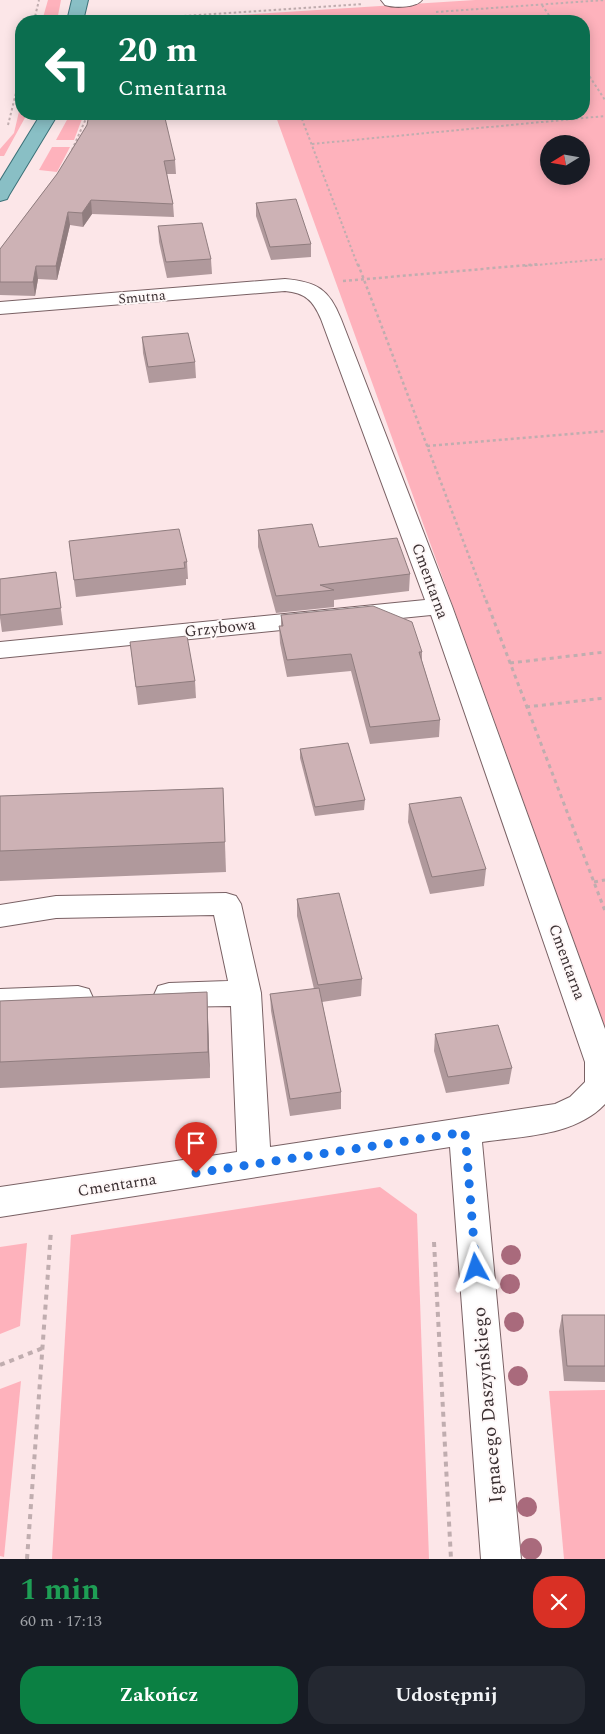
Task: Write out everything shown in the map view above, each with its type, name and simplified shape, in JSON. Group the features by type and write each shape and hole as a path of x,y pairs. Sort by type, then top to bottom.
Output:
{"main road":[{"path":"76,15 80,0"},
{"path":"0,195 20,165 46,120"}],"street":[{"path":"390,1 414,0"},
{"name":"Smutna","path":"0,308 285,285"},
{"name":"Cmentarna","path":"0,1202 558,1117 582,1107 601,1087 601,1062 440,606 325,302 318,294 308,289 285,285"},
{"name":"Grzybowa","path":"0,650 440,606"},
{"path":"0,916 56,907 226,904 246,993 254,1164"},
{"path":"0,1001 246,993"},
{"name":"Ignacego Daszyńskiego","path":"465,1132 501,1559"}],"path":[{"path":"36,15 40,0"},
{"path":"433,12 605,0"},
{"path":"193,15 390,1"},
{"path":"542,5 548,15"},
{"path":"590,77 605,100"},
{"path":"6,133 15,97"},
{"path":"590,117 605,116"},
{"path":"71,153 85,120"},
{"path":"302,120 605,911"},
{"path":"312,144 563,120"},
{"path":"335,282 605,259"},
{"path":"427,446 605,431"},
{"path":"510,663 605,652"},
{"path":"526,707 605,698"},
{"path":"594,882 605,880"},
{"path":"27,1559 52,1227"},
{"path":"433,1231 451,1559"},
{"path":"0,1365 43,1348"}],"shaded area":[{"path":"48,0 61,0 58,15 44,15"},
{"path":"475,0 605,0 605,1027 277,120 590,120 590,15 240,15"},
{"path":"17,120 24,120 4,156 0,156 0,149 14,133"},
{"path":"67,120 82,120 74,140 56,140"},
{"path":"52,147 70,147 57,172 39,170"},
{"path":"380,1187 417,1214 429,1559 52,1559 71,1235"},
{"path":"27,1243 20,1326 0,1334 0,1247"},
{"path":"21,1381 4,1557 0,1556 0,1389"},
{"path":"605,1390 605,1559 564,1559 549,1391"}],"building":[{"path":"88,120 165,120 175,160 164,161 173,204 91,200 82,213 68,212 56,266 36,266 33,282 0,282 0,249 57,174 87,125"},
{"path":"296,199 311,244 270,247 256,203"},
{"path":"202,223 211,259 166,262 158,226"},
{"path":"188,333 195,362 148,367 142,337"},
{"path":"312,524 319,547 397,538 410,574 320,585 334,590 276,596 258,530"},
{"path":"179,529 187,562 184,562 185,568 74,580 69,541"},
{"path":"56,572 61,608 0,615 0,579"},
{"path":"373,606 412,622 422,652 419,652 440,720 370,727 351,654 287,660 279,626 283,626 281,615"},
{"path":"187,636 195,681 136,687 130,642"},
{"path":"348,743 365,800 315,807 300,749"},
{"path":"223,788 225,842 0,851 0,796"},
{"path":"461,797 486,869 432,877 409,804"},
{"path":"339,893 362,979 318,985 297,899"},
{"path":"319,988 341,1092 290,1099 270,994"},
{"path":"207,992 208,1052 0,1062 0,1001"},
{"path":"498,1025 512,1068 448,1077 435,1034"},
{"path":"562,1315 605,1315 605,1366 567,1366"}],"route":[{"path":"196,1173 465,1132 476,1268"}]}
